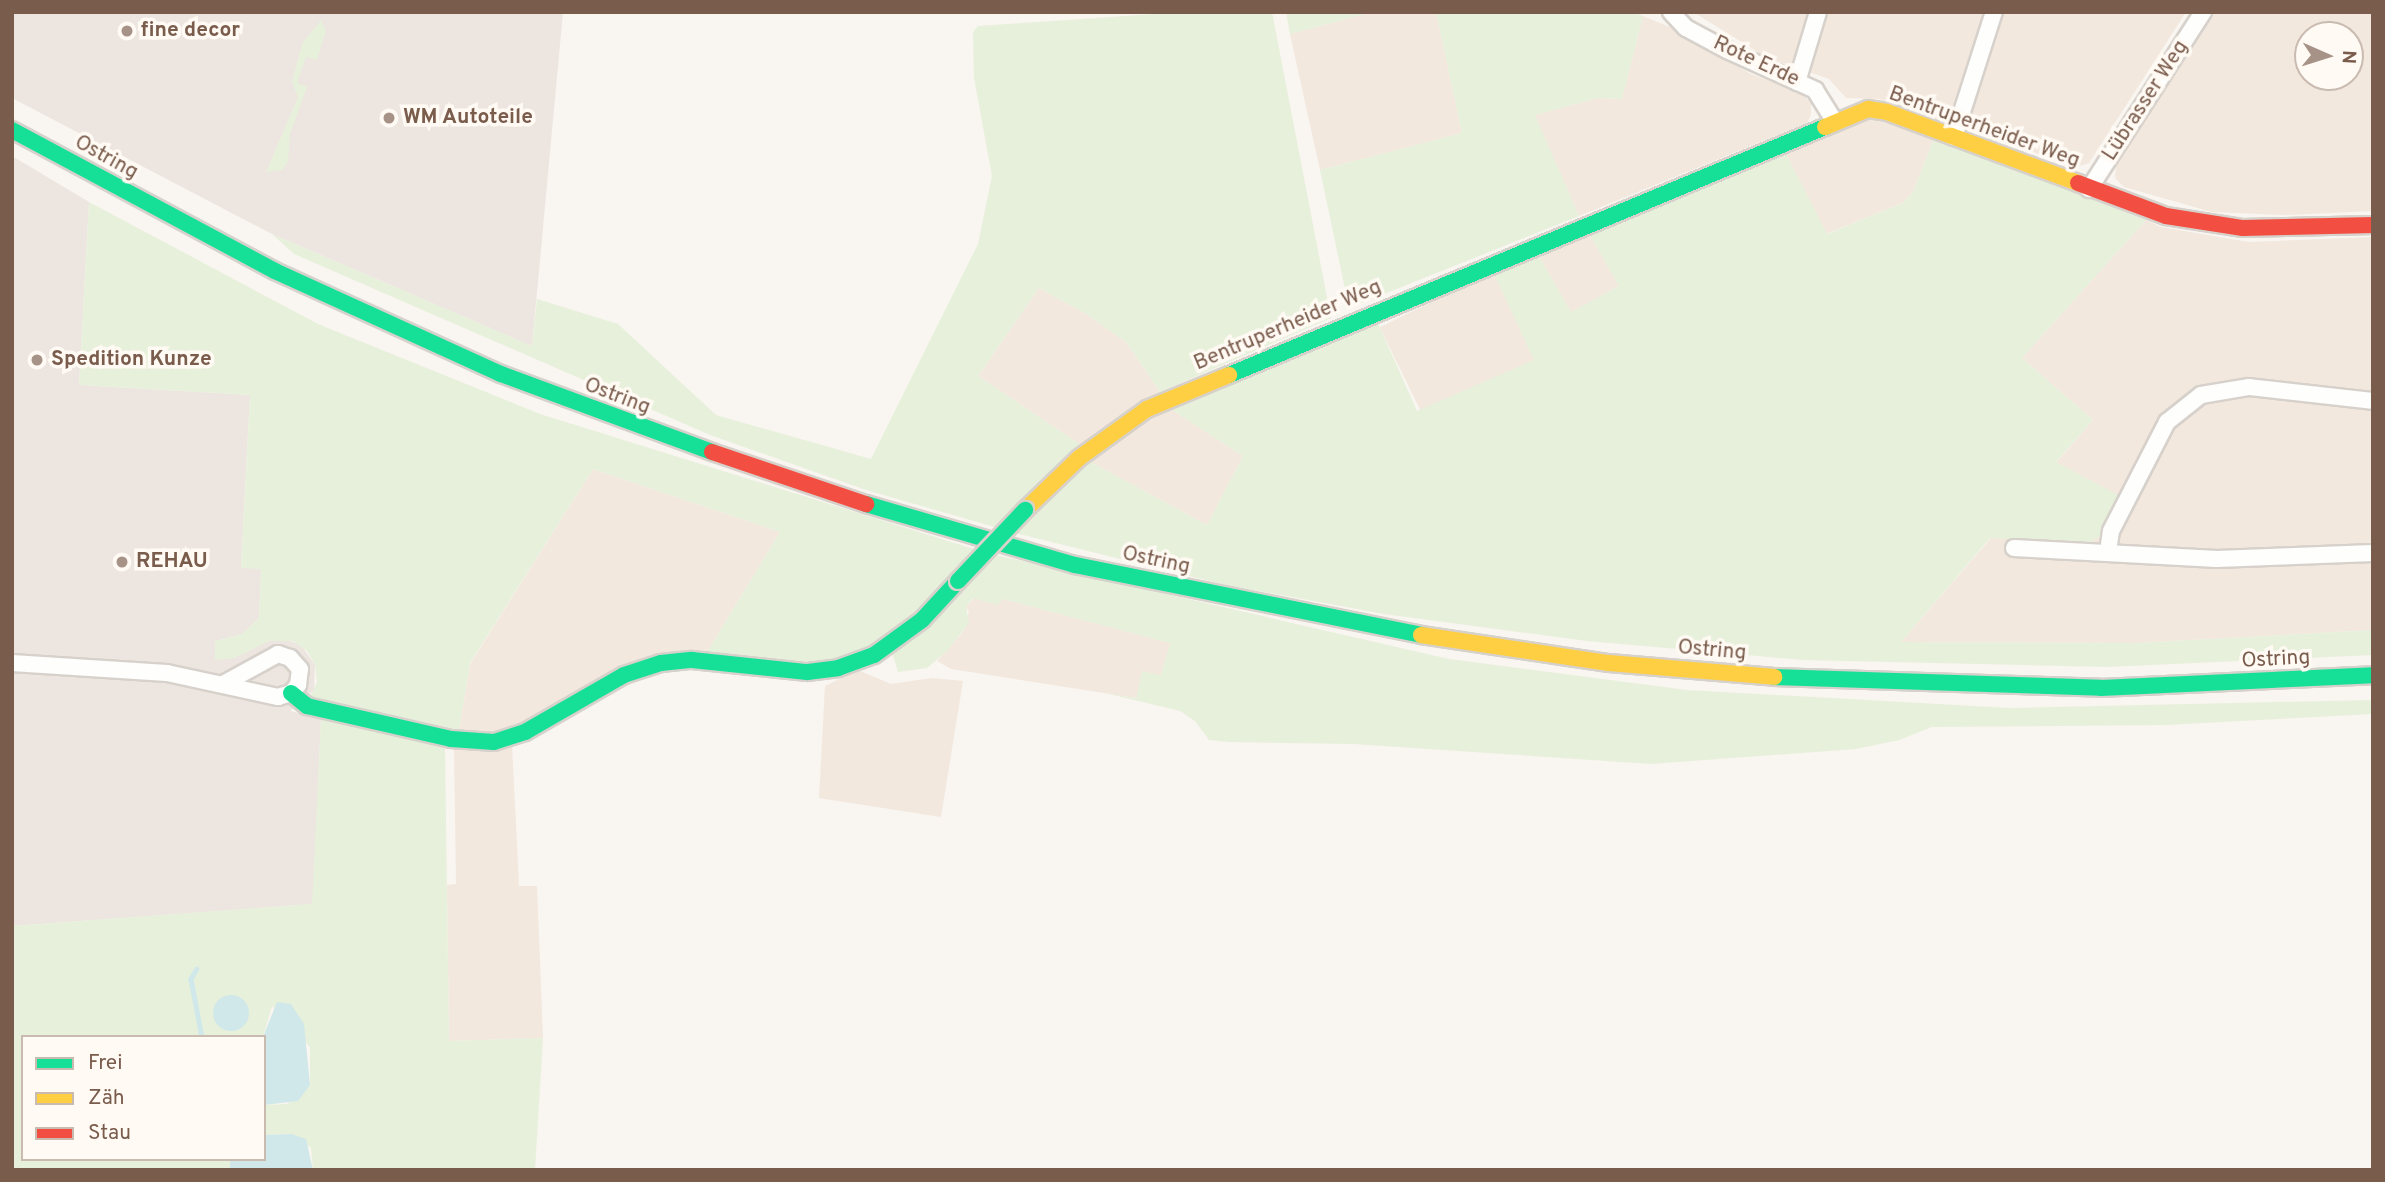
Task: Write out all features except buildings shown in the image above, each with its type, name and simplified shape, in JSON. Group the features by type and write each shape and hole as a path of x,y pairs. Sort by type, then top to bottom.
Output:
{"main road":[{"name":"Bentruperheider Weg","path":"291,693 307,706 451,739 494,743 525,732 643,667 692,660 807,672 838,668 874,655 912,627 1079,458 1147,409 1833,120 1878,109 2148,211 2221,226 2373,225"},
{"name":"Ostring","path":"12,130 275,271 501,374 795,483 1075,565 1426,636 1636,666 1829,682 1968,687 2101,688 2373,676"}],"street":[{"name":"Rote Erde","path":"1671,12 1686,28 1822,96 1833,120"},
{"path":"1797,82 1818,12"},
{"path":"1954,137 1994,12"},
{"name":"Lübrasser Weg","path":"2089,189 2203,12"},
{"path":"2108,552 2111,531 2167,422 2201,395 2249,387 2373,401"},
{"path":"2014,548 2217,559 2373,553"},
{"path":"12,663 167,673 278,697 291,693 301,678 300,669 284,655 273,656 238,680 223,684"}],"shaded area":[{"path":"12,12 563,12 532,346 272,234 12,98"},
{"path":"1372,12 1436,12 1462,133 1320,170 1290,34"},
{"path":"1693,12 2186,12 2089,163 2077,167 1880,99 1846,98 1829,79 1766,57"},
{"path":"2216,12 2373,12 2373,211 2284,215 2212,212 2124,187 2115,178 2116,166"},
{"path":"1643,16 1672,28 1751,74 1802,94 1811,103 1811,115 1807,123 1579,216 1534,115 1598,98 1622,99"},
{"path":"1866,117 1934,138 1913,192 1903,203 1826,234 1784,150"},
{"path":"12,156 89,202 79,385 250,395 241,567 261,569 259,618 242,634 215,641 215,659 234,658 268,641 285,639 301,645 315,665 314,690 290,711 321,718 313,904 12,926"},
{"path":"2146,220 2161,227 2249,242 2373,237 2373,630 2137,643 1901,642 2093,420 2022,358"},
{"path":"1587,230 1619,285 1571,313 1539,258"},
{"path":"1493,272 1536,360 1423,415 1380,327"},
{"path":"1039,288 1088,315 1127,343 1160,392 1084,447 978,376"},
{"path":"1169,408 1243,456 1207,525 1087,460"},
{"path":"593,469 780,532 706,654 523,727 492,735 459,730 470,664"},
{"path":"974,598 1003,599 1171,643 1161,675 1136,698 951,669 937,661 963,632 969,612 966,607"},
{"path":"858,670 891,684 932,678 963,681 941,817 819,798 825,686"},
{"path":"512,745 519,886 537,886 543,1038 449,1041 447,885 456,884 454,748"}],"green space":[{"path":"1184,12 1272,12 1331,318 1160,392 1127,343 1088,315 1039,288 978,376 1084,447 998,528 866,490 710,435 294,254 272,234 532,346 537,299 618,324 716,415 871,459 978,244 992,176 974,78 973,32 978,26"},
{"path":"1286,12 1372,12 1290,34"},
{"path":"1436,12 1632,12 1643,16 1622,99 1598,98 1535,115 1579,216 1349,308 1320,170 1462,133"},
{"path":"321,20 326,31 317,60 306,57 297,83 307,87 290,134 288,162 282,170 266,172 298,97 292,82 302,44"},
{"path":"1934,138 2146,220 2022,358 2093,420 2056,462 2120,496 2099,537 2086,544 1990,538 1901,642 2137,643 2373,630 2373,655 2107,667 1803,660 1587,641 1384,614 1226,585 1015,533 1087,460 1207,525 1243,456 1169,408 1377,321 1417,411 1534,360 1493,272 1537,253 1571,312 1619,286 1587,230 1784,150 1827,234 1903,203 1913,192"},
{"path":"89,202 318,324 540,414 977,550 948,585 879,645 826,663 706,654 780,532 593,469 470,663 459,730 310,697 317,682 315,665 307,651 293,641 269,641 234,658 215,660 215,641 242,634 259,618 261,569 241,568 250,395 79,385"},
{"path":"996,555 1449,659 1687,690 2010,708 2373,700 2373,714 2166,725 1932,727 1899,740 1856,749 1651,764 1354,744 1209,740 1195,721 1180,711 1105,693 1136,698 1142,671 1161,675 1170,643 1003,599 997,605 973,598 966,607 969,623 948,650 927,668 898,672 893,655"},
{"path":"321,718 445,746 449,1041 543,1038 535,1170 313,1170 311,1148 291,1134 266,1135 266,1105 287,1104 310,1085 310,1047 272,1006 264,1035 21,1035 21,1161 230,1161 230,1170 12,1170 12,926 312,904"}],"water":[{"path":"231,995 244,1000 249,1013 244,1026 231,1031 218,1026 213,1013 218,1000"},
{"path":"277,1002 291,1004 304,1024 310,1085 298,1101 266,1105 266,1035 264,1035"},
{"path":"291,1134 306,1139 313,1170 230,1170 230,1161 266,1161 266,1135"}],"waterway":[{"path":"197,969 191,979 202,1035"}],"traffic: fast":[{"path":"1229,375 1825,127"},
{"path":"12,130 275,271 501,374 712,452"},
{"path":"866,504 1075,565 1421,635"},
{"path":"958,581 1025,510"},
{"path":"291,693 307,706 451,739 494,742 525,732 624,675 661,663 692,660 807,672 838,668 874,655 922,620 958,581"},
{"path":"1774,677 2101,688 2373,675"}],"traffic: slow":[{"path":"1825,127 1868,109 1887,112 2078,183"},
{"path":"1025,510 1079,458 1147,409 1229,375"},
{"path":"1421,635 1609,663 1774,677"}],"traffic: jam":[{"path":"2078,183 2166,216 2243,228 2373,225"},
{"path":"712,452 866,504"}],"place":[{"name":"fine decor","path":"127,31"},
{"name":"WM Autoteile","path":"389,118"},
{"name":"Spedition Kunze","path":"37,360"},
{"name":"REHAU","path":"122,562"}]}
